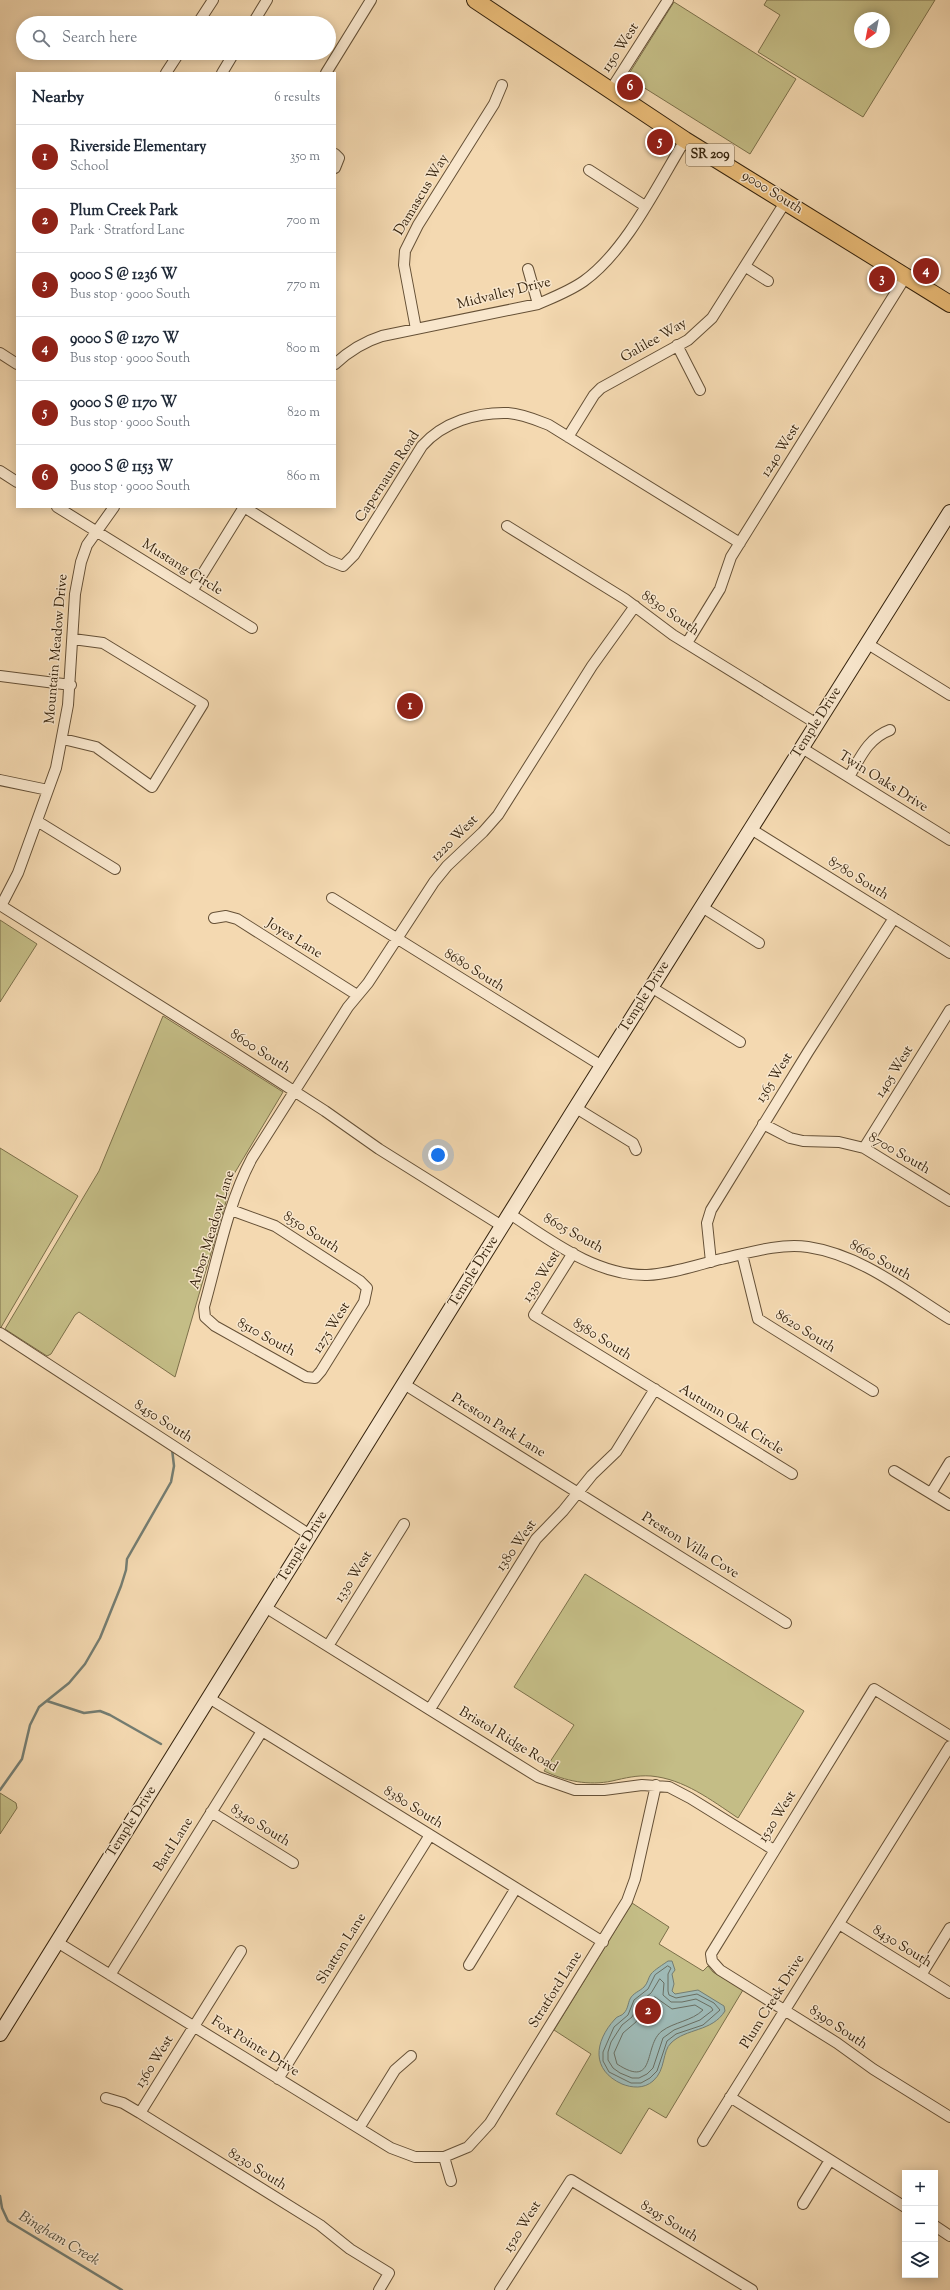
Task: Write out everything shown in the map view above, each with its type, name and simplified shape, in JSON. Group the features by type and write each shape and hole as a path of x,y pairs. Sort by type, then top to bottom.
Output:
{"main road":[{"name":"9000 South","path":"475,0 685,140 950,304"}],"street":[{"path":"203,16 213,0"},
{"path":"257,16 267,0"},
{"path":"336,57 371,0"},
{"name":"1150 West","path":"610,91 668,0"},
{"path":"170,72 176,60"},
{"path":"223,72 230,60"},
{"path":"327,72 334,60"},
{"name":"Damascus Way","path":"416,329 404,265 405,251 418,225 494,104 502,85"},
{"name":"Midvalley Drive","path":"336,363 350,351 365,342 416,329 538,304 567,291 584,281 601,267 614,252 645,206 685,140"},
{"path":"588,170 645,206"},
{"name":"Galilee Way","path":"568,437 594,395 601,388 688,340 712,318 746,267 786,202"},
{"path":"746,267 768,281"},
{"path":"528,269 538,304"},
{"name":"1240 West","path":"687,643 720,589 729,562 740,543 906,276"},
{"path":"677,345 700,390"},
{"path":"0,353 16,363"},
{"name":"Capernaum Road","path":"246,508 328,560 343,566 354,556 422,446 441,429 471,418 509,413 535,419 568,437 740,543"},
{"path":"0,471 16,481"},
{"name":"Mustang Circle","path":"59,508 252,628"},
{"name":"Mountain Meadow Drive","path":"0,905 18,874 48,790 63,739 71,685 77,577 87,545 98,532 113,508"},
{"path":"192,591 243,508"},
{"name":"Temple Drive","path":"0,2034 651,987 950,512"},
{"name":"8830 South","path":"507,526 635,606 687,643 817,724"},
{"name":"1220 West","path":"294,1091 357,995 368,983 438,876 498,815 592,666 635,606"},
{"path":"63,739 96,747 152,787 203,704 103,643 73,639"},
{"path":"868,644 950,695"},
{"path":"0,676 71,685"},
{"path":"849,777 870,742 878,734 890,730"},
{"name":"Twin Oaks Drive","path":"802,748 950,840"},
{"path":"0,780 48,790"},
{"path":"37,821 115,869"},
{"name":"8780 South","path":"751,828 950,953"},
{"name":"8680 South","path":"332,898 602,1066"},
{"name":"8600 South","path":"0,905 294,1091 379,1149 502,1226"},
{"path":"702,907 759,943"},
{"name":"Joyes Lane","path":"214,918 226,916 237,919 357,995"},
{"name":"1365 West","path":"711,1262 707,1223 711,1210 763,1124 894,918"},
{"path":"651,987 740,1042"},
{"name":"1405 West","path":"864,1148 950,1010"},
{"name":"Arbor Meadow Lane","path":"205,1317 204,1307 231,1210 247,1167 294,1091"},
{"path":"576,1108 633,1143 636,1150"},
{"name":"8700 South","path":"763,1124 790,1138 803,1141 839,1142 864,1148 949,1199"},
{"name":"8550 South","path":"231,1210 275,1226 360,1281 368,1291"},
{"name":"8605 South","path":"510,1214 592,1263 628,1274 664,1273 742,1254"},
{"name":"8660 South","path":"742,1254 786,1247 806,1247 835,1253 867,1267 950,1319"},
{"name":"1330 West","path":"534,1315 573,1253"},
{"name":"8620 South","path":"742,1254 758,1319 873,1391"},
{"name":"1275 West","path":"315,1378 321,1371 364,1302 368,1291"},
{"name":"8580 South","path":"534,1315 655,1389"},
{"name":"8510 South","path":"205,1317 215,1326 304,1376 315,1378"},
{"name":"8450 South","path":"0,1333 310,1535"},
{"name":"Preston Park Lane","path":"404,1384 578,1492"},
{"name":"Autumn Oak Circle","path":"655,1389 792,1474"},
{"name":"1380 West","path":"430,1709 536,1539 592,1475 616,1452 655,1389"},
{"path":"931,1493 950,1462"},
{"path":"894,1471 950,1505"},
{"name":"Preston Villa Cove","path":"578,1492 786,1623"},
{"name":"1330 West","path":"328,1646 404,1524"},
{"name":"Bristol Ridge Road","path":"265,1607 538,1777 559,1786 589,1791 626,1786 656,1785 669,1788 690,1798 774,1850"},
{"name":"1520 West","path":"712,1961 714,1948 874,1689 950,1736"},
{"name":"8380 South","path":"209,1698 603,1942"},
{"name":"Bard Lane","path":"110,1975 262,1731"},
{"name":"Plum Creek Drive","path":"703,2141 950,1746"},
{"name":"Stratford Lane","path":"444,2157 468,2147 490,2123 603,1942 631,1892 656,1785"},
{"name":"8340 South","path":"211,1812 293,1863"},
{"name":"Shatton Lane","path":"278,2079 430,1834"},
{"path":"469,1965 516,1888"},
{"name":"8430 South","path":"839,1924 950,1993"},
{"path":"921,1975 950,1928"},
{"name":"Fox Pointe Drive","path":"57,1942 278,2079 402,2153 416,2157 444,2157"},
{"name":"1360 West","path":"140,2113 241,1951"},
{"name":"8390 South","path":"712,1961 720,1970 785,2010 950,2117"},
{"path":"359,2128 395,2070 411,2056"},
{"path":"730,2097 903,2206"},
{"name":"8230 South","path":"106,2098 123,2103 140,2113 320,2225 350,2249 389,2273 379,2290"},
{"path":"444,2157 451,2181"},
{"path":"803,2204 830,2160"},
{"name":"1520 West","path":"500,2290 570,2180"},
{"name":"8295 South","path":"570,2180 752,2290"},
{"path":"938,2228 950,2236"}],"shaded area":[{"path":"767,0 935,0 863,117 758,52 780,15 764,5"},
{"path":"674,2 796,79 750,154 627,77"},
{"path":"0,920 37,944 0,1002"},
{"path":"163,1016 283,1092 234,1174 175,1377 79,1312 75,1315 51,1354 47,1356 5,1329 99,1171"},
{"path":"0,1148 78,1196 0,1329"},
{"path":"585,1574 804,1711 738,1818 697,1791 675,1781 663,1778 641,1776 586,1783 569,1780 544,1771 574,1725 514,1687"},
{"path":"0,1793 16,1803 17,1808 0,1834"},
{"path":"632,1903 669,1927 659,1944 703,1971 708,1966 713,1972 743,1990 666,2118 649,2108 621,2154 556,2114 591,2054 554,2030"}],"water":[{"path":"668,1961 672,1961 675,1970 672,1974 674,1984 672,1991 675,1994 698,1990 724,2006 725,2011 720,2018 713,2023 677,2038 671,2043 666,2051 660,2072 649,2084 638,2087 622,2084 612,2078 605,2071 601,2063 599,2055 603,2037 615,2019 623,2014 631,1997 644,1987 652,1972"}],"waterway":[{"path":"0,1790 22,1759 30,1725 39,1707 69,1683 85,1664 100,1638 121,1586 126,1570 127,1559 171,1482 174,1466 172,1449"},
{"path":"47,1701 84,1713 100,1711 110,1715 161,1744"},
{"name":"Bingham Creek","path":"0,2196 2,2208 8,2221 122,2290"}],"place":[{"name":"9000 S @ 1153 W","path":"630,87"},
{"name":"9000 S @ 1170 W","path":"660,142"},
{"name":"9000 S @ 1270 W","path":"926,271"},
{"name":"9000 S @ 1236 W","path":"882,279"},
{"name":"Riverside Elementary","path":"410,706"},
{"name":"Plum Creek Park","path":"648,2011"}]}
